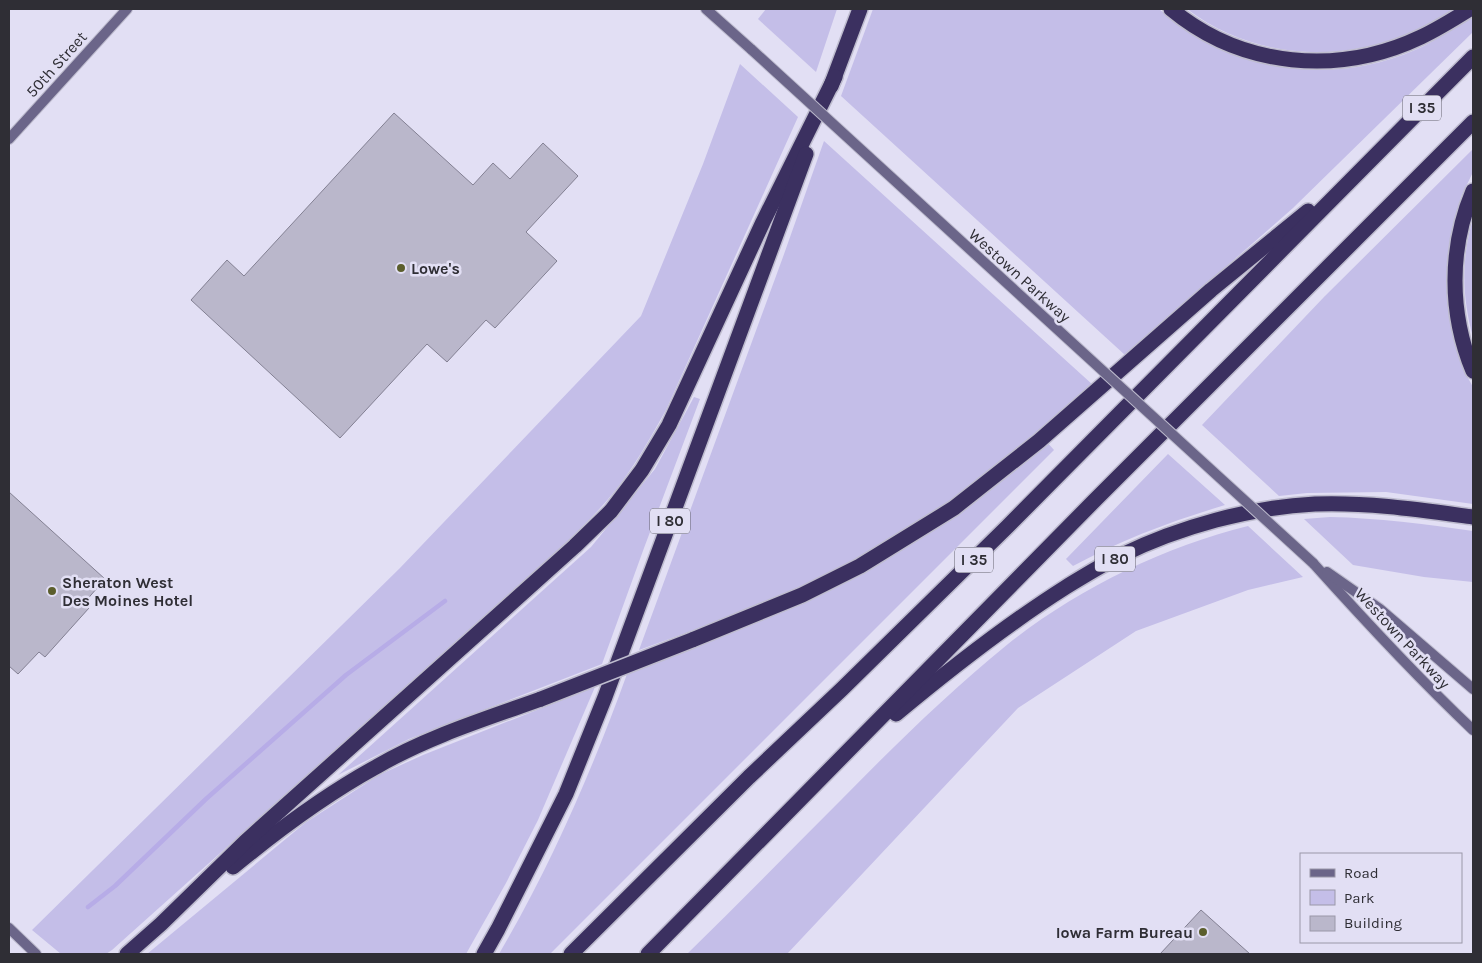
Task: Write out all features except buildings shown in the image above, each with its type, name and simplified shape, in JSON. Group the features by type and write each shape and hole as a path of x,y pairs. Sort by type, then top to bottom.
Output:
{"highway":[{"path":"1171,9 1200,30 1246,50 1270,57 1308,62 1365,56 1393,48 1437,29 1470,9"},
{"name":"I 80","path":"484,954 566,794 605,697 857,12"},
{"name":"I 35","path":"571,954 1007,527 1473,57"},
{"path":"127,954 246,842 611,512 642,470 669,426 763,222 834,77"},
{"name":"I 35","path":"821,779 1094,501 1473,122"},
{"path":"161,924 250,853 321,800 377,766 435,738 692,640 802,595 852,570 954,508 1039,441 1211,290 1370,159"},
{"path":"1473,191 1457,242 1455,293 1464,344 1473,371"},
{"name":"I 80","path":"648,954 821,779 902,710 967,657 1029,611 1113,560 1194,526 1261,510 1314,504 1367,504 1473,517"}],"street":[{"name":"50th Street","path":"9,140 126,9"},
{"name":"Westown Parkway","path":"706,9 1314,563 1378,635 1473,730"},
{"name":"Westown Parkway","path":"1314,563 1380,610 1473,689"},
{"path":"9,928 36,954"}],"green space":[{"path":"766,9 837,9 816,72 758,19"},
{"path":"873,9 1159,9 1187,30 1217,46 1248,59 1281,67 1314,70 1348,68 1382,62 1423,46 1473,15 1473,32 1293,208 1125,355 841,96"},
{"path":"1187,9 1455,9 1424,27 1390,41 1356,49 1321,52 1285,50 1251,42 1218,28"},
{"path":"740,64 798,117 666,410 621,483 563,546 112,950 106,954 61,954 32,930 400,568 641,316 703,164"},
{"path":"824,141 1093,385 974,487 870,554 779,599 639,650 783,257"},
{"path":"1473,149 1473,172 1461,197 1449,248 1448,280 1457,345 1473,387 1473,504 1386,492 1307,493 1279,496 1202,425 1324,297"},
{"path":"1473,219 1473,337 1469,323 1464,278 1466,249"},
{"path":"694,397 700,399 602,664 409,739 338,775 591,547 655,469"},
{"path":"1046,441 1054,450 550,954 499,954 553,852 585,782 627,674 773,614"},
{"path":"1168,454 1225,505 1147,532 1073,566 1066,559"},
{"path":"1330,517 1402,522 1473,531 1473,582 1424,577 1353,565 1304,519"},
{"path":"1248,526 1303,577 1248,590 1136,631 1018,708 787,954 687,954 902,739 965,681 1034,624 1091,588 1153,558 1216,535"},
{"path":"595,687 538,820 506,883 466,954 147,954 305,823 379,775 423,755"}],"waterway":[{"path":"88,907 115,886 206,799 346,675 445,601"}],"place":[{"name":"Lowe's","path":"401,268"},
{"name":"Sheraton West Des Moines Hotel","path":"52,591"},
{"name":"Iowa Farm Bureau","path":"1203,932"}]}
